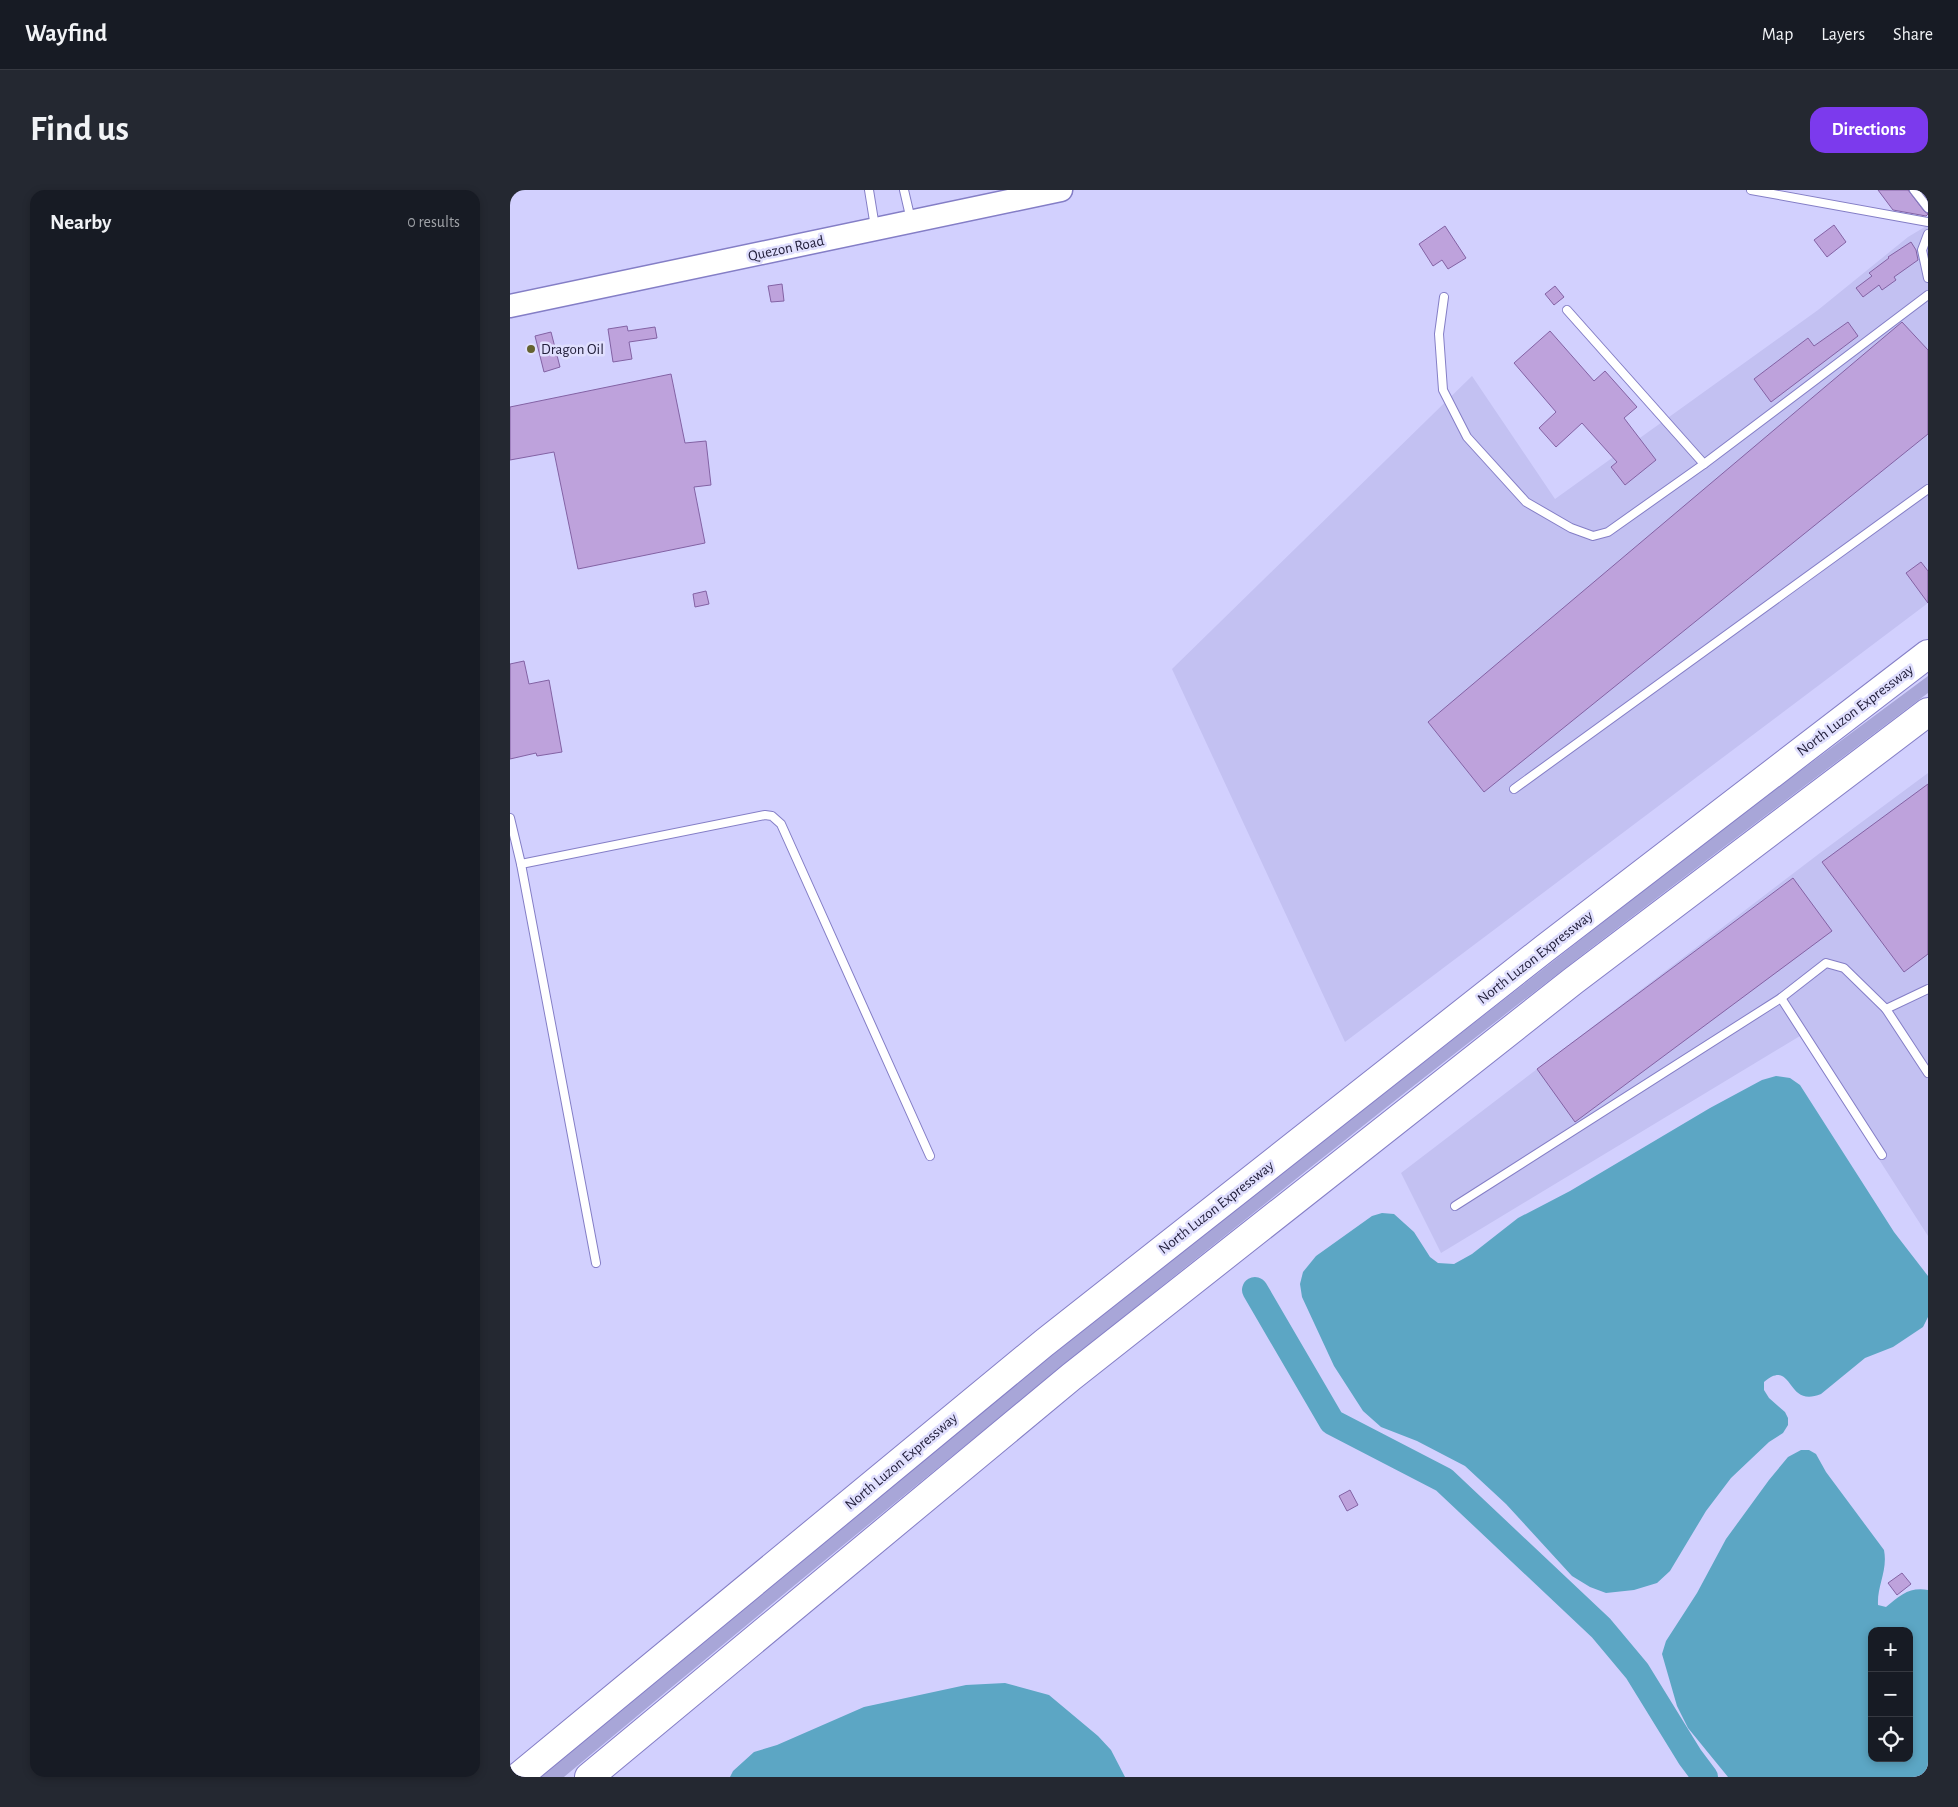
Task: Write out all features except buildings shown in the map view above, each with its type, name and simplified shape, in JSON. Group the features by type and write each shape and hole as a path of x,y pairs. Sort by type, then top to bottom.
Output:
{"highway":[{"name":"North Luzon Expressway","path":"518,1777 1044,1343 1544,949 1928,654"},
{"path":"589,1777 1071,1377 1573,982 1928,712"}],"main road":[{"name":"Quezon Road","path":"510,306 1061,190"}],"lane":[{"path":"869,190 875,229"},
{"path":"904,190 911,222"},
{"path":"1751,190 1928,222"},
{"path":"1914,190 1928,208"},
{"path":"1928,234 1922,250 1928,278"},
{"path":"1444,297 1440,334 1443,390 1467,437 1526,502 1571,528 1593,536 1608,532 1704,464 1928,295"},
{"path":"1567,310 1704,464"},
{"path":"1514,789 1928,489"},
{"path":"521,864 765,815 772,816 781,824 930,1156"},
{"path":"510,818 521,864 596,1263"},
{"path":"1455,1206 1780,998 1826,963 1844,968 1886,1009 1928,1073"},
{"path":"1886,1009 1928,989"},
{"path":"1780,998 1843,1098 1882,1155"}],"shaded area":[{"path":"1928,225 1928,603 1345,1042 1172,669 1472,376 1555,499 1818,310 1908,237"},
{"path":"1928,676 1928,693 1561,971 1246,1219 952,1456 564,1777 538,1777 920,1461 1166,1264 1726,826"},
{"path":"1928,773 1928,1236 1800,1036 1441,1253 1401,1173 1820,853"},
{"path":"1776,1076 1790,1078 1800,1085 1894,1232 1928,1276 1928,1317 1923,1327 1893,1347 1865,1358 1821,1394 1809,1397 1801,1395 1780,1375 1764,1382 1764,1390 1769,1398 1785,1412 1788,1418 1788,1425 1783,1433 1769,1442 1731,1478 1706,1511 1670,1571 1657,1583 1634,1590 1606,1593 1590,1587 1572,1576 1506,1504 1465,1466 1417,1441 1381,1427 1363,1411 1334,1366 1302,1297 1300,1284 1303,1272 1316,1256 1372,1216 1382,1213 1394,1214 1414,1232 1430,1257 1438,1263 1454,1264 1472,1254 1518,1218 1570,1191 1710,1108 1762,1080"},
{"path":"1801,1450 1809,1450 1816,1454 1826,1472 1884,1550 1885,1565 1878,1605 1886,1607 1910,1591 1928,1590 1928,1777 1728,1777 1688,1728 1677,1706 1662,1654 1666,1641 1697,1593 1726,1539 1788,1457"},
{"path":"1005,1683 1049,1695 1098,1736 1111,1750 1125,1777 730,1777 733,1771 754,1752 777,1745 864,1707 966,1685"}],"waterway":[{"path":"1255,1290 1332,1422 1444,1480 1601,1628 1637,1671 1690,1757 1705,1777"}],"place":[{"name":"Dragon Oil","path":"531,349"}]}
